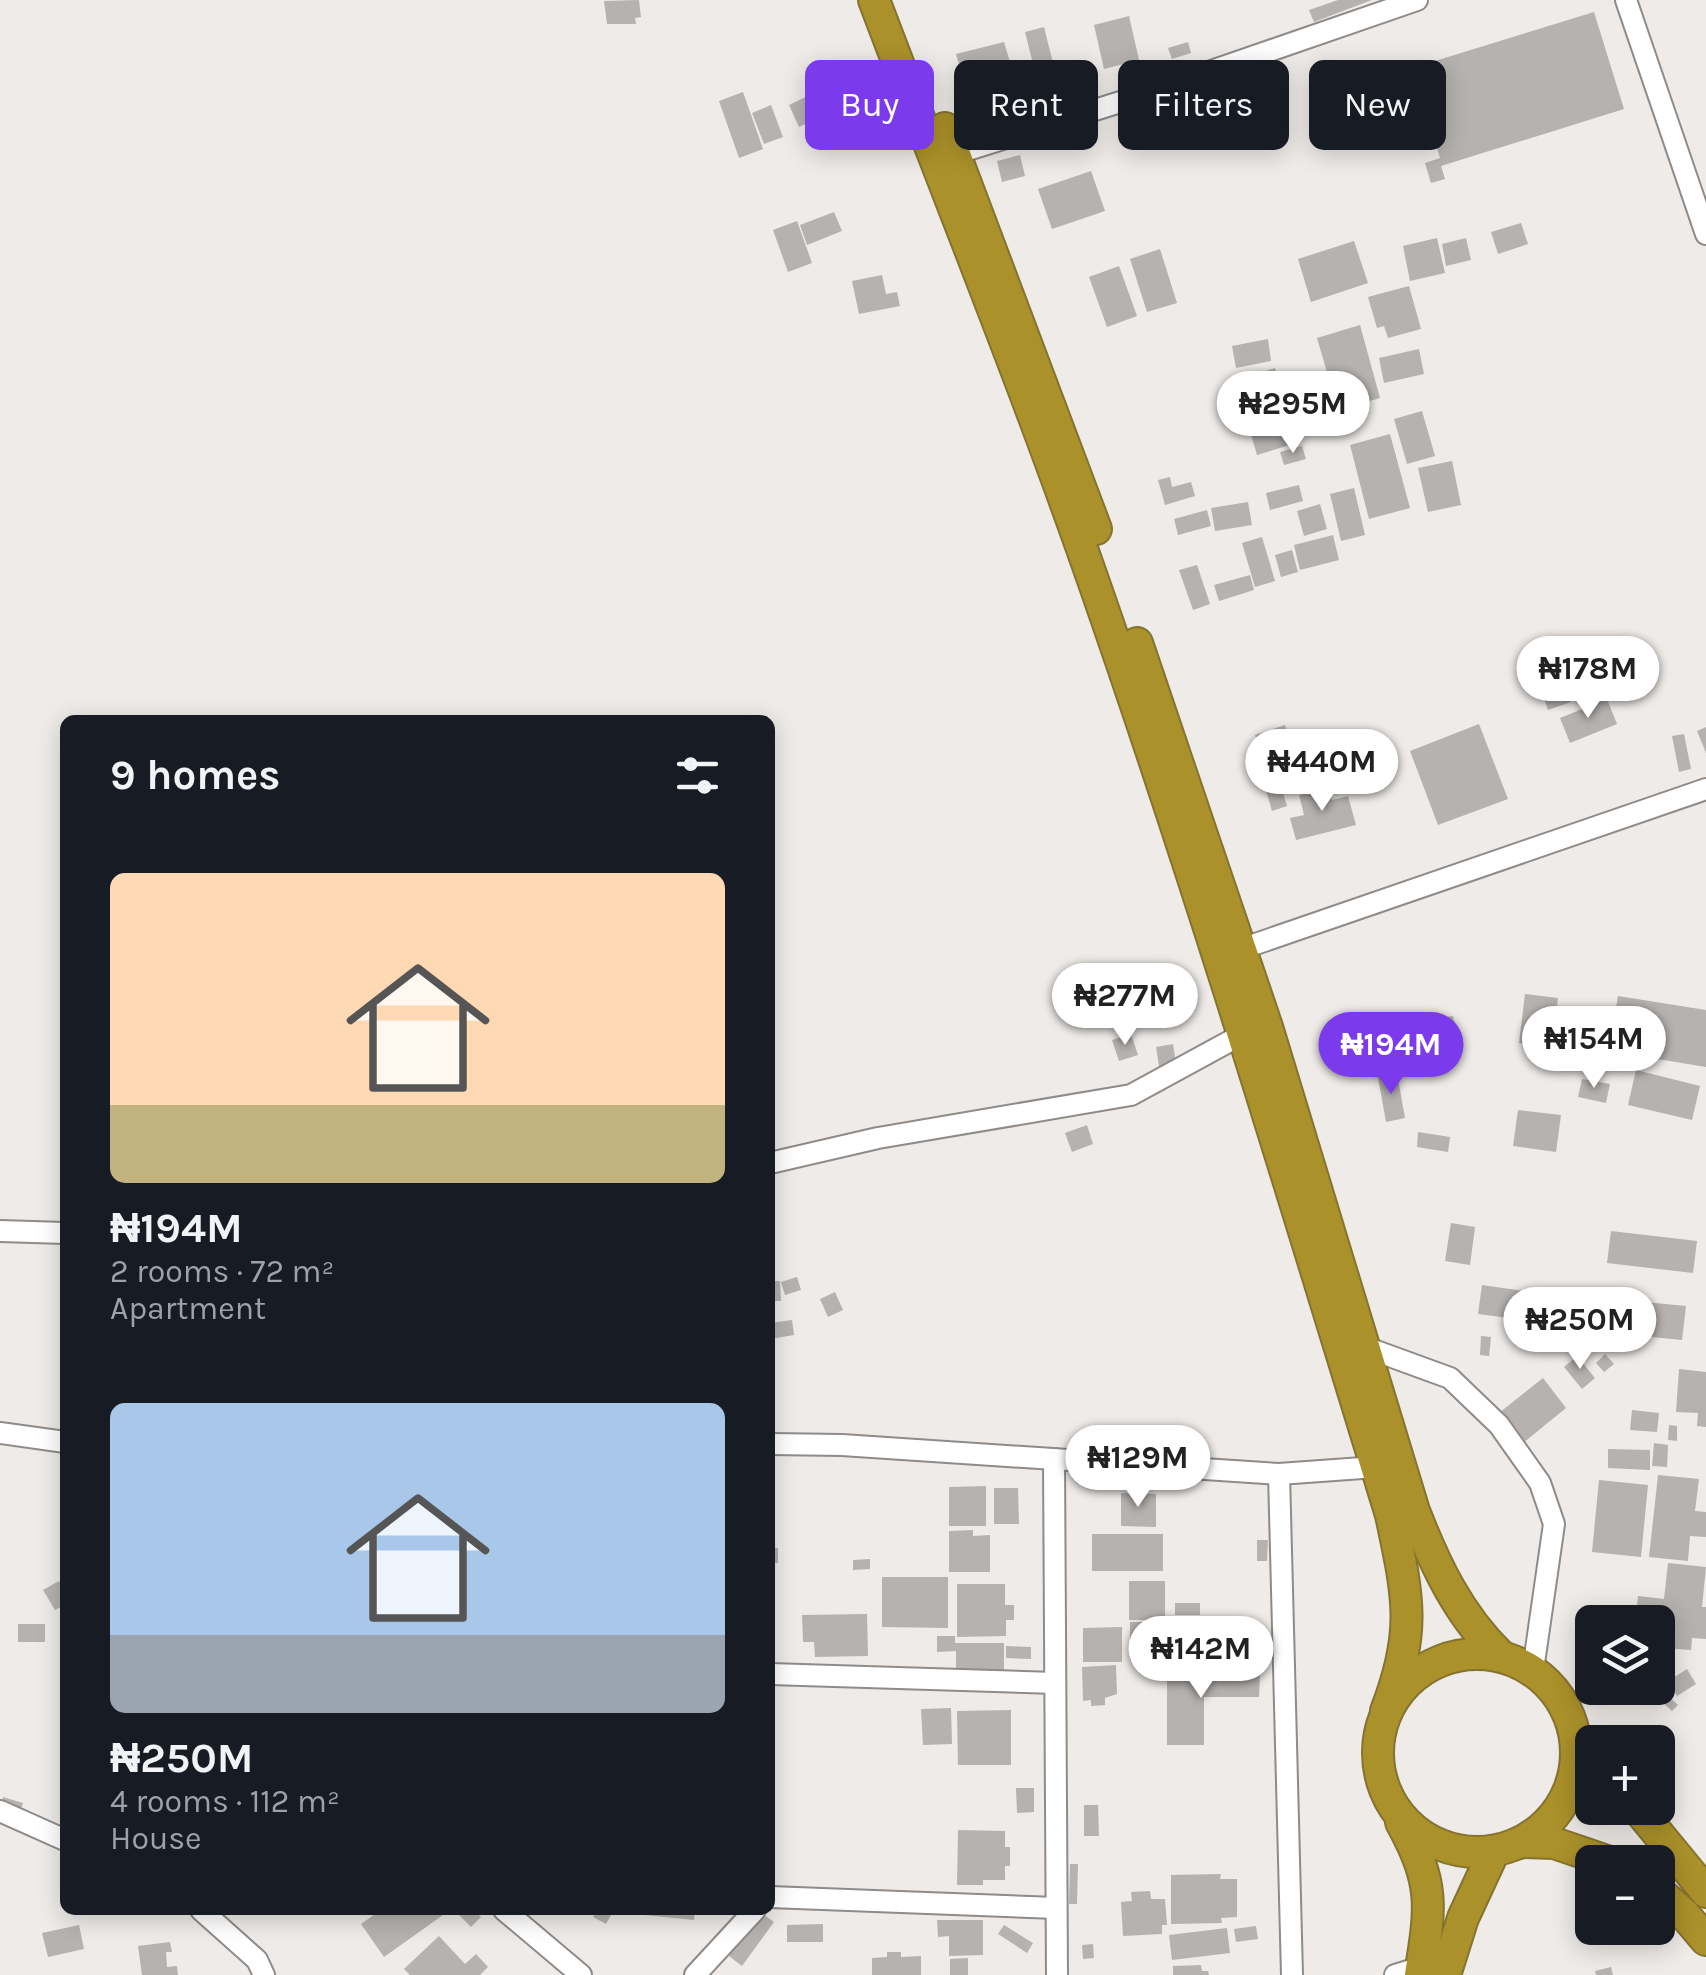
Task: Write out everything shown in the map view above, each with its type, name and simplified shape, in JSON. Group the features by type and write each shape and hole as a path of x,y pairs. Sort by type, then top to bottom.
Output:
{"highway":[{"path":"874,0 1091,574 1243,1034 1391,1515 1407,1597 1405,1656 1386,1711 1378,1744 1379,1762 1381,1779 1427,1877 1430,1904 1420,1973"},
{"path":"895,0 1066,442 1241,949 1430,1551 1480,1636 1501,1656 1533,1670 1558,1695 1576,1725"},
{"path":"1386,1711 1406,1683 1434,1662 1467,1654 1501,1656"},
{"path":"1420,1973 1463,1918 1508,1846 1549,1821 1568,1793 1576,1760 1572,1726 1558,1695"},
{"path":"1395,1810 1422,1836 1456,1851 1554,1843 1575,1850"},
{"path":"1651,1825 1706,1892"},
{"path":"1675,1906 1706,1940"}],"street":[{"path":"955,154 1170,86 1417,0"},
{"path":"1626,0 1706,234"},
{"path":"1241,949 1706,789"},
{"path":"775,1162 878,1138 1131,1095 1243,1034"},
{"path":"0,1231 60,1232"},
{"path":"1365,1347 1450,1378 1499,1424 1540,1483 1554,1524 1533,1670"},
{"path":"0,1433 60,1441"},
{"path":"775,1444 842,1445 1279,1474 1376,1468"},
{"path":"1054,1459 1056,1975"},
{"path":"1279,1474 1292,1975"},
{"path":"775,1674 1055,1684"},
{"path":"0,1811 60,1838"},
{"path":"775,1897 1056,1908"},
{"path":"206,1915 256,1960 264,1975"},
{"path":"695,1975 750,1915"},
{"path":"530,1921 581,1975"}],"building":[{"path":"639,0 641,17 635,18 636,24 607,24 604,1"},
{"path":"1338,0 1372,0 1314,22 1309,10"},
{"path":"1594,12 1624,109 1441,166 1445,179 1431,183 1425,163 1440,158 1438,150 1446,150 1446,60 1438,60"},
{"path":"1129,16 1139,60 1118,60 1118,65 1104,69 1094,25"},
{"path":"1044,27 1052,60 1032,60 1025,32"},
{"path":"1004,42 1009,60 958,60 956,54"},
{"path":"1188,42 1191,53 1172,59 1168,48"},
{"path":"743,92 763,149 739,158 719,101"},
{"path":"805,97 805,124 799,127 789,105"},
{"path":"771,105 783,137 764,144 752,113"},
{"path":"1020,155 1025,176 1002,182 997,161"},
{"path":"1091,171 1105,211 1052,229 1038,189"},
{"path":"834,212 842,231 807,245 800,225"},
{"path":"797,221 812,263 788,272 773,230"},
{"path":"1521,223 1528,244 1498,254 1491,232"},
{"path":"1437,238 1445,273 1410,281 1403,246"},
{"path":"1466,238 1471,260 1446,266 1442,244"},
{"path":"1354,241 1368,283 1311,302 1298,259"},
{"path":"1160,249 1177,303 1147,312 1130,259"},
{"path":"1119,266 1137,316 1107,327 1089,277"},
{"path":"882,275 886,294 897,292 900,306 859,314 852,281"},
{"path":"1409,286 1421,329 1388,338 1384,326 1377,328 1368,297"},
{"path":"1360,325 1380,398 1338,410 1317,338"},
{"path":"1268,339 1271,361 1236,368 1232,346"},
{"path":"1419,349 1424,374 1384,383 1379,358"},
{"path":"1275,368 1296,443 1257,455 1235,380"},
{"path":"1422,411 1435,456 1407,464 1394,419"},
{"path":"1390,434 1410,508 1369,519 1350,445"},
{"path":"1302,446 1306,459 1284,465 1280,452"},
{"path":"1452,461 1461,505 1428,512 1418,468"},
{"path":"1170,477 1172,487 1191,482 1195,496 1165,505 1158,480"},
{"path":"1299,485 1303,501 1270,510 1266,493"},
{"path":"1354,488 1365,535 1341,541 1330,494"},
{"path":"1248,502 1252,525 1215,531 1211,508"},
{"path":"1320,504 1327,529 1304,536 1297,511"},
{"path":"1207,510 1211,526 1178,535 1174,519"},
{"path":"1333,535 1339,560 1300,570 1294,545"},
{"path":"1262,537 1275,581 1255,587 1242,543"},
{"path":"1292,550 1298,572 1281,577 1275,555"},
{"path":"1197,565 1210,604 1193,610 1179,570"},
{"path":"1250,575 1254,590 1219,601 1214,585"},
{"path":"1637,651 1642,665 1620,673 1615,658"},
{"path":"1591,667 1598,690 1573,697 1566,675"},
{"path":"1563,680 1571,702 1548,710 1540,687"},
{"path":"1607,699 1617,724 1570,743 1560,718"},
{"path":"1479,724 1508,799 1438,825 1410,751"},
{"path":"1285,725 1293,752 1263,761 1255,735"},
{"path":"1706,727 1706,753 1697,731"},
{"path":"1684,734 1691,769 1679,772 1672,736"},
{"path":"1280,783 1287,806 1272,811 1265,787"},
{"path":"1329,787 1332,800 1348,796 1356,825 1296,840 1290,818 1304,815 1299,795"},
{"path":"1525,994 1558,998 1552,1048 1519,1043"},
{"path":"1618,996 1706,1010 1706,1067 1609,1051"},
{"path":"1453,1016 1458,1053 1422,1058 1416,1022"},
{"path":"1131,1034 1138,1055 1119,1061 1112,1040"},
{"path":"1173,1044 1176,1063 1159,1066 1156,1047"},
{"path":"1636,1070 1700,1086 1692,1120 1628,1105"},
{"path":"1397,1073 1405,1118 1386,1122 1378,1077"},
{"path":"1582,1079 1610,1084 1606,1103 1578,1097"},
{"path":"1518,1110 1561,1115 1556,1152 1513,1146"},
{"path":"1087,1125 1093,1144 1072,1152 1065,1133"},
{"path":"1418,1132 1450,1137 1448,1152 1417,1147"},
{"path":"1451,1223 1475,1227 1470,1265 1445,1261"},
{"path":"1611,1231 1697,1241 1693,1273 1607,1263"},
{"path":"797,1277 801,1290 785,1295 781,1282"},
{"path":"775,1281 780,1281 781,1301 775,1301"},
{"path":"1482,1285 1560,1296 1556,1324 1478,1314"},
{"path":"835,1292 843,1310 828,1317 820,1299"},
{"path":"1574,1295 1686,1306 1682,1340 1571,1329"},
{"path":"792,1320 794,1335 775,1338 775,1322"},
{"path":"1481,1336 1491,1337 1489,1356 1480,1355"},
{"path":"1605,1354 1614,1364 1604,1372 1596,1363"},
{"path":"1577,1356 1595,1378 1582,1389 1564,1367"},
{"path":"1679,1369 1706,1372 1706,1427 1697,1426 1698,1413 1676,1412"},
{"path":"1543,1378 1566,1408 1523,1443 1499,1413"},
{"path":"1632,1410 1659,1413 1657,1432 1630,1430"},
{"path":"1669,1425 1677,1426 1677,1441 1668,1440"},
{"path":"1654,1443 1668,1445 1667,1467 1652,1466"},
{"path":"1608,1449 1650,1450 1650,1470 1608,1468"},
{"path":"1658,1475 1699,1479 1695,1511 1706,1512 1706,1537 1690,1536 1688,1561 1649,1557"},
{"path":"1599,1480 1648,1485 1641,1557 1592,1552"},
{"path":"986,1486 986,1526 949,1526 949,1487"},
{"path":"994,1488 1018,1488 1019,1524 994,1524"},
{"path":"1121,1493 1156,1494 1156,1527 1121,1526"},
{"path":"973,1530 973,1536 990,1535 990,1572 949,1572 949,1531"},
{"path":"1092,1534 1163,1534 1163,1571 1092,1571"},
{"path":"1257,1540 1268,1540 1267,1561 1257,1561"},
{"path":"870,1559 870,1569 853,1570 853,1560"},
{"path":"1668,1563 1706,1567 1702,1607 1706,1607 1706,1639 1692,1638 1691,1650 1675,1649 1675,1605 1637,1605 1638,1596 1664,1599"},
{"path":"882,1577 948,1577 948,1628 882,1627"},
{"path":"59,1581 60,1608 55,1610 43,1590"},
{"path":"1129,1581 1165,1581 1165,1620 1129,1620"},
{"path":"957,1584 1005,1584 1005,1605 1014,1605 1014,1620 1006,1620 1006,1636 957,1637"},
{"path":"1175,1603 1200,1603 1200,1615 1175,1615"},
{"path":"867,1614 868,1656 815,1657 814,1642 803,1642 802,1615"},
{"path":"1130,1622 1166,1622 1166,1661 1130,1661"},
{"path":"18,1624 45,1624 45,1642 18,1642"},
{"path":"1122,1627 1122,1662 1083,1662 1083,1628"},
{"path":"1215,1634 1255,1634 1255,1664 1215,1664"},
{"path":"937,1636 955,1636 955,1643 1004,1643 1004,1670 956,1670 956,1651 937,1652"},
{"path":"1006,1646 1031,1647 1031,1659 1006,1658"},
{"path":"1116,1665 1117,1694 1105,1698 1105,1705 1091,1706 1091,1700 1083,1701 1082,1667"},
{"path":"1687,1669 1696,1684 1677,1696 1675,1677"},
{"path":"1167,1673 1260,1674 1259,1697 1204,1697 1204,1745 1167,1745"},
{"path":"951,1708 952,1744 923,1745 921,1709"},
{"path":"1011,1710 1011,1765 958,1765 957,1711"},
{"path":"1016,1788 1034,1788 1034,1812 1017,1813"},
{"path":"3,1797 23,1803 19,1816 0,1811"},
{"path":"1084,1805 1098,1805 1099,1836 1084,1836"},
{"path":"958,1830 1005,1831 1010,1866 1005,1866 1005,1880 957,1885"},
{"path":"1070,1864 1078,1864 1077,1904 1069,1904"},
{"path":"1221,1874 1220,1879 1237,1879 1237,1917 1221,1918 1222,1923 1171,1924 1171,1875"},
{"path":"1150,1891 1151,1899 1165,1899 1167,1925 1162,1925 1162,1934 1123,1936 1121,1902 1132,1901 1131,1892"},
{"path":"374,1915 443,1915 384,1957 361,1924"},
{"path":"459,1915 481,1917 471,1927"},
{"path":"594,1915 611,1915 606,1924"},
{"path":"645,1915 694,1915 694,1920"},
{"path":"758,1915 774,1922 742,1966 729,1956"},
{"path":"937,1920 983,1920 983,1955 949,1956 949,1936 938,1937"},
{"path":"823,1924 823,1942 787,1942 787,1925"},
{"path":"79,1925 84,1949 48,1957 42,1933"},
{"path":"1004,1925 1033,1943 1027,1953 998,1934"},
{"path":"1256,1926 1258,1939 1236,1942 1234,1929"},
{"path":"1227,1928 1230,1953 1172,1960 1169,1935"},
{"path":"439,1936 465,1964 476,1954 488,1967 480,1975 410,1975 404,1969"},
{"path":"170,1942 172,1952 166,1952 167,1967 177,1966 178,1975 142,1975 138,1946"},
{"path":"1093,1944 1094,1958 1083,1959 1082,1945"},
{"path":"887,1952 901,1952 901,1957 921,1956 921,1975 872,1975 872,1958 887,1957"},
{"path":"968,1958 968,1975 950,1975 950,1959"},
{"path":"1201,1965 1209,1975 1173,1975 1173,1966"},
{"path":"1611,1967 1613,1975 1596,1975 1595,1971"}]}
